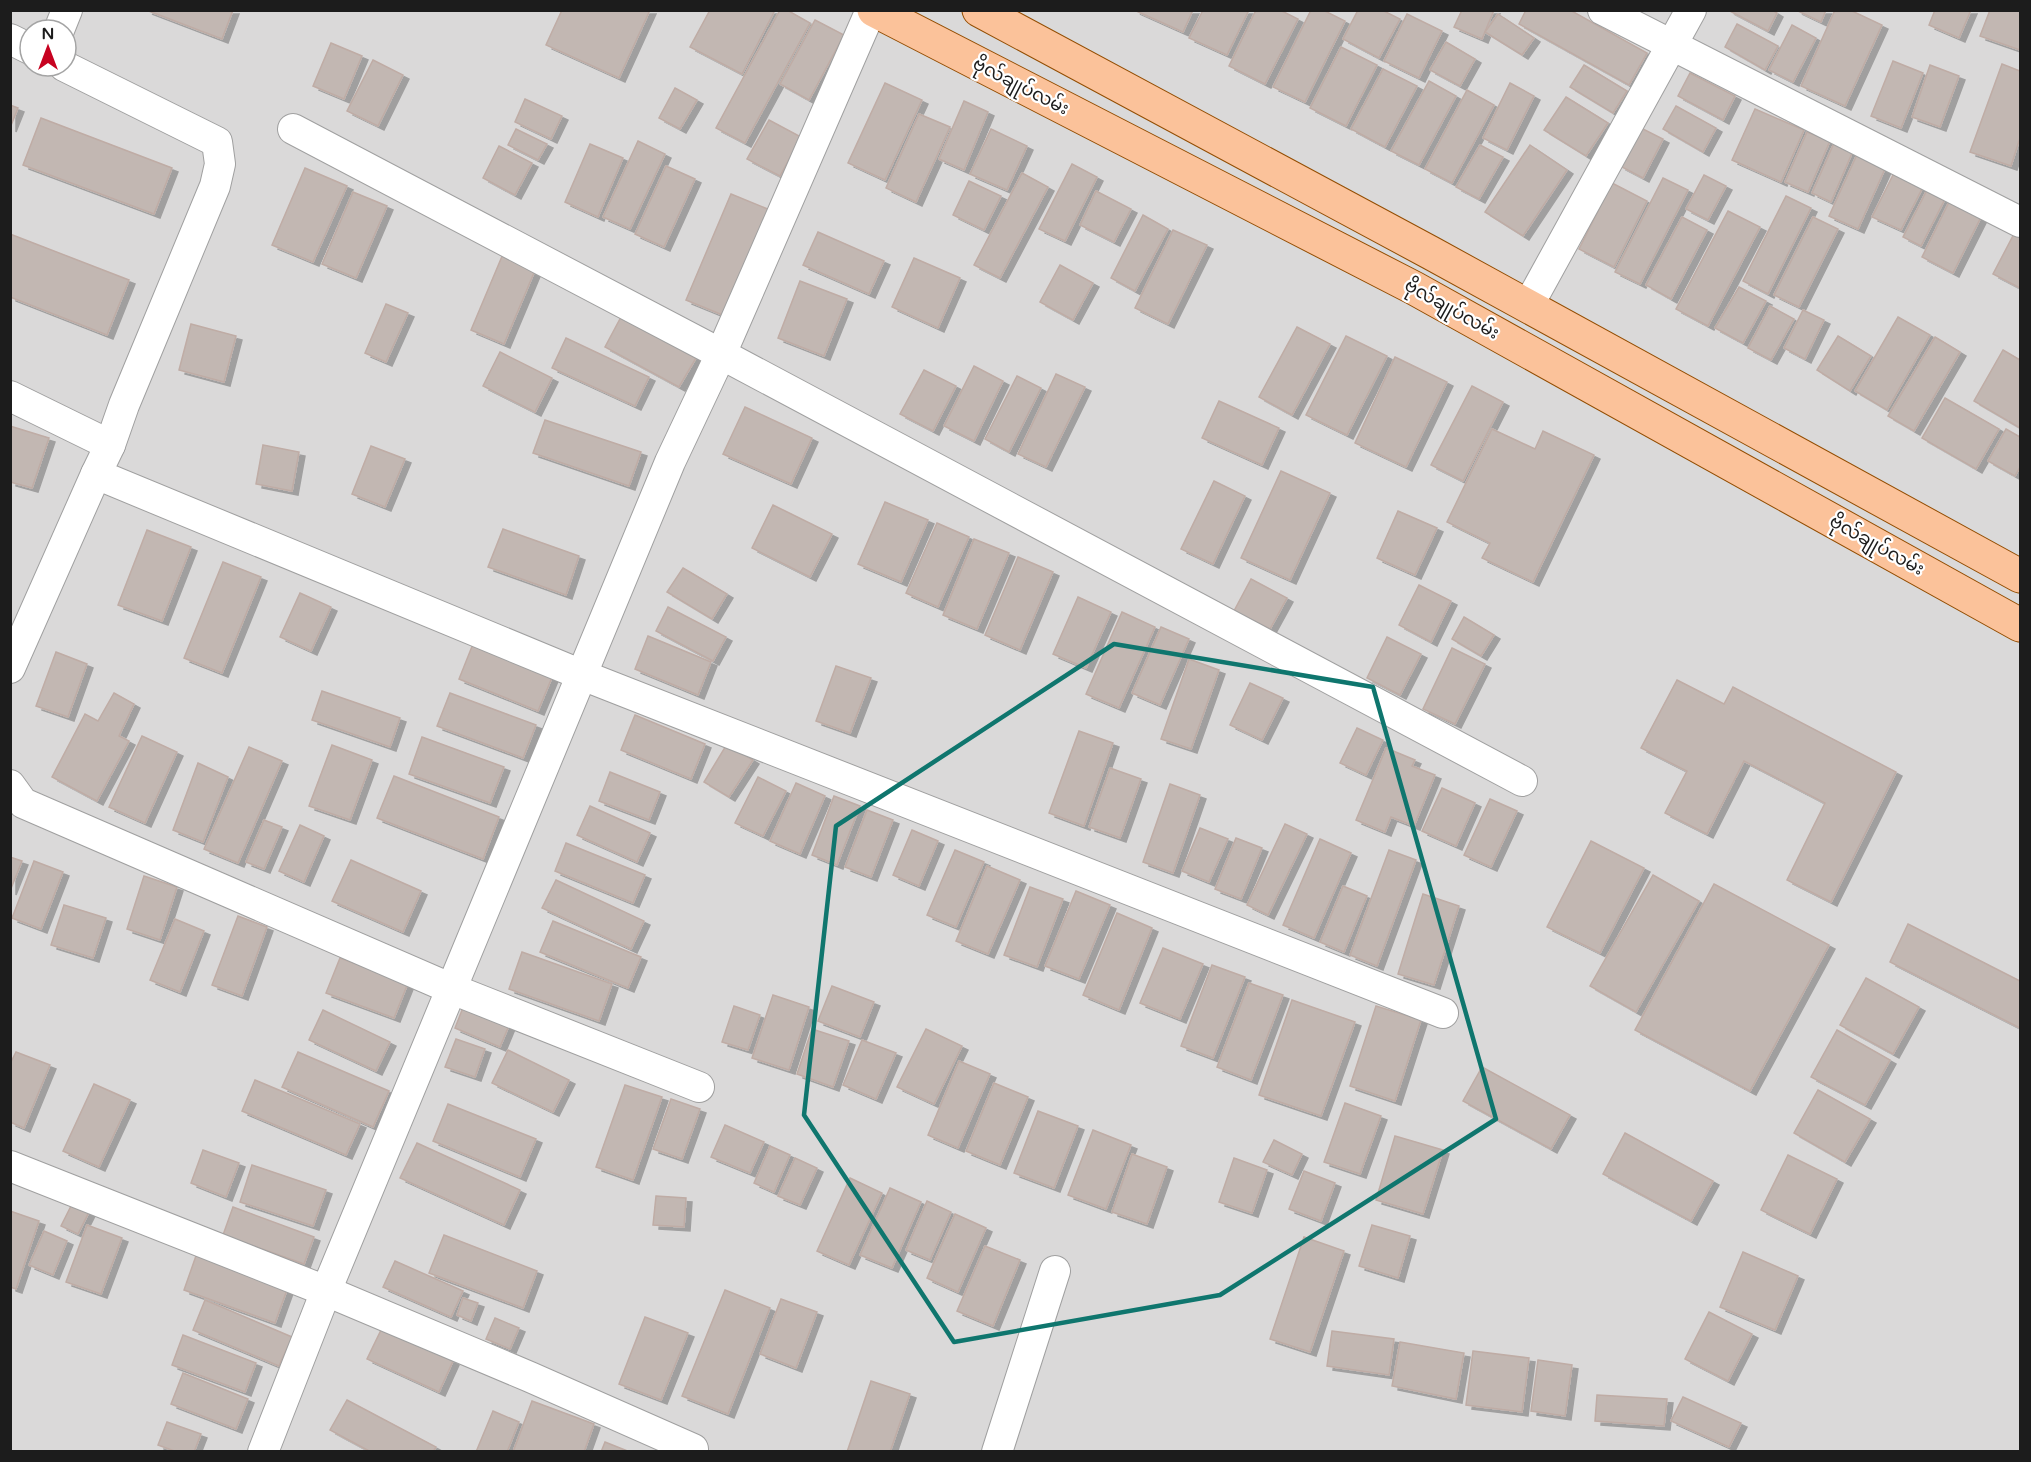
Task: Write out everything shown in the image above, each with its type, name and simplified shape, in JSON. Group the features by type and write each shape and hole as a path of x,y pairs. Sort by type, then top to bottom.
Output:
{"main road":[{"name":"ဗိုလ်ချုပ်လမ်း","path":"873,10 1414,288 2020,625"},
{"path":"979,10 1528,306 2020,576"}],"street":[{"path":"263,1452 326,1291 670,462 721,354 873,10"},
{"path":"1603,10 2020,222"},
{"path":"1528,306 1691,10"},
{"path":"10,668 110,445 124,405 215,186 220,164 217,142 78,73"},
{"path":"293,129 721,354 1522,781"},
{"path":"10,396 110,445"},
{"path":"96,474 582,675 1443,1012"},
{"path":"10,785 23,803 452,989 699,1087"},
{"path":"10,1166 326,1291 693,1449"},
{"path":"997,1452 1055,1271"}],"highlighted area":[{"path":"1114,644 1373,687 1496,1119 1220,1295 954,1342 804,1115 836,826"}],"shaded area":[{"path":"11,11 2020,11 2020,1451 11,1451"}],"building":[{"path":"146,10 233,10 222,39"},
{"path":"562,10 650,10 619,78 546,45"},
{"path":"710,10 775,10 742,74 690,47"},
{"path":"780,10 787,10 810,23 745,143 716,128"},
{"path":"1134,10 1193,10 1183,32"},
{"path":"1203,10 1249,10 1227,55 1189,38"},
{"path":"1256,10 1280,10 1298,19 1265,84 1229,66"},
{"path":"1311,10 1323,10 1345,21 1305,102 1273,87"},
{"path":"1358,10 1382,10 1400,19 1379,58 1343,39"},
{"path":"1462,10 1494,10 1482,39 1454,27"},
{"path":"1526,10 1570,10 1647,53 1629,85 1519,24"},
{"path":"1728,10 1772,10 1777,13 1768,31"},
{"path":"1796,10 1826,10 1821,22"},
{"path":"1835,10 1850,10 1882,25 1845,106 1801,86"},
{"path":"1935,10 1971,10 1959,38 1929,25"},
{"path":"1990,10 2020,10 2020,50 1980,36"},
{"path":"1407,14 1442,31 1419,78 1384,61"},
{"path":"1498,14 1534,38 1522,55 1485,32"},
{"path":"815,20 844,35 809,100 780,84"},
{"path":"1737,24 1778,46 1765,70 1725,47"},
{"path":"1792,25 1816,38 1793,82 1769,70"},
{"path":"1446,42 1475,59 1460,86 1430,70"},
{"path":"331,43 362,56 344,99 313,86"},
{"path":"1341,47 1377,65 1346,126 1310,108"},
{"path":"373,60 403,75 378,126 347,111"},
{"path":"1893,61 1923,73 1901,128 1871,116"},
{"path":"2002,64 2020,71 2020,138 2011,166 1970,152"},
{"path":"1584,65 1627,91 1613,113 1570,87"},
{"path":"1930,65 1959,76 1940,127 1912,117"},
{"path":"1383,69 1417,86 1385,147 1351,129"},
{"path":"1690,73 1735,96 1723,120 1678,96"},
{"path":"1429,81 1456,96 1419,165 1391,151"},
{"path":"885,83 922,100 885,180 848,163"},
{"path":"1510,83 1534,96 1507,150 1483,138"},
{"path":"675,88 697,100 680,129 659,118"},
{"path":"1467,90 1494,105 1452,183 1425,169"},
{"path":"1566,97 1608,123 1586,156 1544,130"},
{"path":"525,99 562,116 551,139 515,122"},
{"path":"964,101 988,112 964,170 939,159"},
{"path":"10,105 18,108 10,128"},
{"path":"1676,106 1716,128 1703,152 1663,129"},
{"path":"1755,109 1804,130 1781,182 1732,160"},
{"path":"919,114 950,127 916,202 886,188"},
{"path":"41,118 172,168 154,214 23,165"},
{"path":"769,120 801,137 780,176 747,159"},
{"path":"1639,127 1663,139 1643,178 1620,166"},
{"path":"516,129 547,144 538,160 508,145"},
{"path":"991,129 1027,146 1007,190 970,174"},
{"path":"1807,132 1830,141 1808,192 1785,182"},
{"path":"638,141 665,154 630,229 603,217"},
{"path":"1834,143 1853,151 1831,202 1812,193"},
{"path":"590,144 623,158 598,217 565,202"},
{"path":"1480,145 1503,157 1479,199 1456,187"},
{"path":"1530,145 1567,170 1523,236 1485,212"},
{"path":"499,146 532,163 515,195 483,178"},
{"path":"1860,148 1889,160 1858,229 1829,216"},
{"path":"1072,164 1097,177 1065,241 1039,229"},
{"path":"1898,165 1927,179 1901,230 1872,217"},
{"path":"666,166 695,179 664,247 635,234"},
{"path":"305,168 347,186 313,262 272,245"},
{"path":"1022,173 1048,187 1000,278 974,265"},
{"path":"1704,175 1726,186 1708,220 1686,209"},
{"path":"1663,178 1688,190 1640,284 1615,272"},
{"path":"969,181 1001,196 984,230 953,215"},
{"path":"1612,183 1647,201 1614,267 1579,249"},
{"path":"1928,188 1946,197 1921,246 1903,237"},
{"path":"1096,191 1131,209 1114,242 1080,225"},
{"path":"353,192 387,206 356,278 322,264"},
{"path":"731,194 770,210 725,316 686,300"},
{"path":"1786,196 1811,208 1768,294 1743,281"},
{"path":"1950,200 1981,217 1953,273 1922,257"},
{"path":"1728,211 1760,227 1708,326 1676,309"},
{"path":"1143,215 1168,229 1135,291 1111,278"},
{"path":"1682,217 1707,230 1671,299 1646,285"},
{"path":"1813,217 1838,229 1799,307 1774,295"},
{"path":"1173,230 1207,245 1168,324 1135,308"},
{"path":"2016,230 2020,232 2020,288 1993,274"},
{"path":"818,232 884,261 869,294 803,265"},
{"path":"10,234 129,280 107,335 10,297"},
{"path":"503,254 536,268 504,344 471,330"},
{"path":"914,258 960,278 938,328 892,307"},
{"path":"1060,265 1093,283 1073,320 1040,302"},
{"path":"800,281 847,299 824,356 778,338"},
{"path":"1739,287 1766,301 1743,343 1715,328"},
{"path":"386,304 408,313 386,362 365,353"},
{"path":"1770,306 1794,319 1771,360 1748,348"},
{"path":"1803,310 1824,320 1805,359 1784,348"},
{"path":"621,317 696,358 679,387 605,347"},
{"path":"1898,317 1930,335 1887,410 1855,391"},
{"path":"191,324 236,336 224,382 179,370"},
{"path":"1297,327 1330,344 1292,415 1259,397"},
{"path":"1346,336 1387,356 1347,435 1306,415"},
{"path":"1838,336 1871,356 1850,391 1817,370"},
{"path":"1935,337 1960,352 1914,431 1888,416"},
{"path":"566,338 649,377 635,406 552,368"},
{"path":"2003,350 2020,360 2020,428 1974,401"},
{"path":"500,352 552,378 535,412 483,386"},
{"path":"1395,357 1447,382 1406,467 1355,443"},
{"path":"974,366 1003,381 974,441 944,426"},
{"path":"924,370 956,386 933,431 900,414"},
{"path":"1056,374 1085,387 1046,467 1018,454"},
{"path":"1017,376 1041,388 1009,452 985,439"},
{"path":"1472,386 1503,402 1463,481 1431,465"},
{"path":"1945,398 1999,429 1976,469 1922,438"},
{"path":"1219,401 1279,428 1262,465 1202,438"},
{"path":"745,407 812,438 791,484 723,454"},
{"path":"545,420 641,452 629,486 533,453"},
{"path":"10,426 49,438 32,488 10,482"},
{"path":"1492,429 1535,449 1543,431 1594,455 1533,582 1482,558 1490,543 1447,522"},
{"path":"2006,429 2020,437 2020,467 2015,476 1988,461"},
{"path":"263,445 299,452 292,491 256,484"},
{"path":"371,446 405,459 385,507 352,494"},
{"path":"1281,471 1330,493 1290,580 1241,558"},
{"path":"1214,481 1245,496 1213,564 1181,549"},
{"path":"885,502 928,520 901,582 858,564"},
{"path":"773,505 832,534 810,577 752,548"},
{"path":"1398,511 1437,528 1415,575 1377,558"},
{"path":"937,523 969,537 938,607 906,593"},
{"path":"503,529 579,556 566,595 488,567"},
{"path":"147,530 191,547 162,621 118,605"},
{"path":"974,539 1009,553 977,629 943,615"},
{"path":"1018,557 1053,572 1020,650 985,635"},
{"path":"223,562 261,577 222,673 184,658"},
{"path":"683,568 727,594 712,619 667,592"},
{"path":"1251,579 1287,598 1270,629 1234,611"},
{"path":"1419,585 1451,601 1431,642 1399,625"},
{"path":"300,593 331,607 311,651 280,637"},
{"path":"1078,597 1111,612 1086,668 1053,654"},
{"path":"668,607 726,637 713,661 656,631"},
{"path":"1122,612 1155,627 1119,708 1086,694"},
{"path":"1464,617 1494,635 1481,656 1452,639"},
{"path":"1161,627 1189,639 1160,705 1132,693"},
{"path":"648,636 711,662 698,695 635,669"},
{"path":"1387,637 1421,654 1400,695 1367,678"},
{"path":"473,644 553,675 538,711 459,679"},
{"path":"1452,648 1485,664 1455,724 1423,709"},
{"path":"56,652 87,664 68,717 36,706"},
{"path":"1189,659 1219,670 1191,749 1161,739"},
{"path":"836,666 871,678 850,733 816,721"},
{"path":"1677,680 1724,704 1733,687 1896,772 1831,902 1787,880 1825,803 1744,761 1707,834 1665,813 1687,771 1641,748"},
{"path":"1250,683 1283,698 1262,740 1230,725"},
{"path":"322,691 400,718 390,747 312,720"},
{"path":"114,693 134,704 119,736 129,741 97,801 52,777 85,714 98,721"},
{"path":"450,693 536,725 523,758 437,726"},
{"path":"635,715 705,744 691,779 621,750"},
{"path":"1357,728 1383,740 1366,775 1340,763"},
{"path":"1079,731 1113,743 1084,826 1049,813"},
{"path":"142,736 177,752 145,823 109,807"},
{"path":"422,737 504,767 490,803 409,774"},
{"path":"727,744 753,760 729,797 704,782"},
{"path":"332,745 372,760 350,820 309,806"},
{"path":"249,747 282,761 238,863 204,849"},
{"path":"1386,748 1415,760 1412,766 1435,775 1414,826 1391,817 1385,832 1356,820"},
{"path":"198,763 228,777 203,842 173,830"},
{"path":"1110,768 1141,779 1120,838 1089,827"},
{"path":"610,772 660,792 649,820 599,801"},
{"path":"394,776 499,817 483,859 377,818"},
{"path":"758,777 786,791 763,836 735,823"},
{"path":"796,783 825,796 800,854 770,841"},
{"path":"1170,784 1200,795 1173,873 1143,862"},
{"path":"1442,788 1475,803 1456,846 1422,831"},
{"path":"834,796 860,806 837,865 812,855"},
{"path":"1490,799 1517,811 1491,867 1464,855"},
{"path":"590,806 650,833 637,862 577,835"},
{"path":"867,810 893,820 871,877 845,867"},
{"path":"264,820 282,827 264,869 246,862"},
{"path":"1285,824 1307,834 1268,915 1247,905"},
{"path":"300,825 324,836 304,882 279,871"},
{"path":"1200,828 1228,839 1209,882 1182,871"},
{"path":"912,830 938,841 919,886 893,875"},
{"path":"1236,838 1262,848 1241,899 1215,889"},
{"path":"1320,839 1351,853 1314,938 1283,925"},
{"path":"1591,841 1644,868 1600,953 1547,927"},
{"path":"566,843 645,875 633,903 555,871"},
{"path":"955,850 984,862 956,927 927,915"},
{"path":"1389,850 1416,860 1377,966 1350,955"},
{"path":"10,857 22,861 10,891"},
{"path":"351,860 421,891 403,932 332,901"},
{"path":"34,861 63,872 41,929 12,918"},
{"path":"987,866 1020,880 988,954 956,941"},
{"path":"1653,875 1699,901 1636,1012 1590,986"},
{"path":"144,876 177,887 160,940 127,929"},
{"path":"556,880 644,921 631,949 542,908"},
{"path":"1714,884 1829,945 1750,1091 1635,1030"},
{"path":"1343,886 1367,896 1344,952 1320,942"},
{"path":"1030,887 1063,899 1037,967 1004,955"},
{"path":"1076,891 1110,905 1079,979 1045,966"},
{"path":"1423,894 1459,906 1434,985 1398,974"},
{"path":"64,905 106,918 93,958 51,945"},
{"path":"1117,913 1152,928 1119,1010 1083,995"},
{"path":"238,916 267,927 242,996 212,985"},
{"path":"175,919 204,931 180,992 150,980"},
{"path":"553,921 641,957 628,988 540,952"},
{"path":"1908,924 2020,981 2020,1028 1890,962"},
{"path":"1163,948 1203,964 1180,1019 1140,1003"},
{"path":"522,952 612,984 599,1021 509,989"},
{"path":"340,958 408,983 394,1018 326,993"},
{"path":"1212,965 1245,977 1213,1058 1181,1046"},
{"path":"1866,978 1919,1007 1893,1054 1840,1025"},
{"path":"1249,983 1283,995 1251,1080 1217,1067"},
{"path":"832,986 874,1002 860,1037 818,1021"},
{"path":"773,995 809,1007 789,1070 752,1058"},
{"path":"1292,1000 1355,1022 1321,1116 1259,1095"},
{"path":"464,1005 510,1023 500,1047 455,1028"},
{"path":"734,1006 760,1015 748,1050 722,1042"},
{"path":"1376,1006 1421,1020 1395,1101 1350,1086"},
{"path":"323,1010 390,1042 376,1071 309,1040"},
{"path":"812,1029 849,1041 833,1087 797,1074"},
{"path":"926,1029 962,1046 934,1104 897,1087"},
{"path":"1837,1030 1890,1060 1865,1105 1811,1077"},
{"path":"456,1039 485,1049 475,1077 445,1067"},
{"path":"862,1040 896,1053 876,1099 843,1085"},
{"path":"508,1050 569,1080 553,1112 492,1083"},
{"path":"16,1052 50,1065 24,1128 10,1122 10,1064"},
{"path":"298,1052 389,1091 373,1127 282,1087"},
{"path":"959,1061 990,1074 958,1148 928,1135"},
{"path":"1482,1067 1570,1115 1551,1149 1463,1101"},
{"path":"255,1080 360,1124 346,1155 242,1111"},
{"path":"994,1083 1028,1097 1000,1165 966,1151"},
{"path":"94,1084 130,1100 99,1167 63,1151"},
{"path":"625,1085 662,1097 633,1180 596,1167"},
{"path":"1818,1090 1870,1119 1845,1162 1794,1133"},
{"path":"671,1099 700,1109 682,1159 653,1149"},
{"path":"1345,1103 1381,1116 1360,1174 1324,1162"},
{"path":"448,1104 536,1139 520,1177 433,1141"},
{"path":"1038,1111 1078,1126 1054,1188 1014,1173"},
{"path":"725,1125 764,1142 750,1173 711,1157"},
{"path":"1093,1130 1131,1145 1106,1209 1068,1195"},
{"path":"1625,1133 1713,1181 1691,1221 1603,1174"},
{"path":"1395,1136 1443,1150 1423,1214 1376,1200"},
{"path":"1274,1140 1302,1154 1292,1175 1263,1162"},
{"path":"417,1143 520,1190 504,1225 400,1178"},
{"path":"770,1146 790,1155 774,1192 754,1183"},
{"path":"203,1150 239,1163 226,1197 191,1183"},
{"path":"1132,1154 1167,1167 1147,1224 1112,1212"},
{"path":"1788,1155 1837,1179 1810,1234 1761,1210"},
{"path":"795,1158 817,1168 800,1205 778,1196"},
{"path":"1234,1158 1267,1170 1252,1213 1219,1202"},
{"path":"252,1165 326,1190 313,1226 240,1202"},
{"path":"1304,1171 1335,1183 1321,1221 1289,1209"},
{"path":"850,1178 882,1193 849,1265 817,1251"},
{"path":"890,1188 921,1202 892,1268 860,1255"},
{"path":"656,1196 686,1198 684,1227 653,1225"},
{"path":"927,1201 951,1212 930,1260 906,1250"},
{"path":"72,1204 89,1212 78,1234 61,1226"},
{"path":"233,1207 314,1237 304,1264 223,1235"},
{"path":"10,1211 39,1221 16,1289 10,1287"},
{"path":"955,1214 986,1228 958,1292 927,1278"},
{"path":"87,1225 122,1238 101,1294 66,1282"},
{"path":"1372,1225 1410,1236 1398,1278 1359,1266"},
{"path":"44,1231 67,1241 53,1275 29,1265"},
{"path":"444,1235 537,1271 523,1308 429,1273"},
{"path":"1304,1237 1344,1251 1310,1352 1270,1339"},
{"path":"985,1246 1020,1260 993,1326 957,1311"},
{"path":"1743,1252 1798,1276 1775,1330 1720,1307"},
{"path":"197,1253 288,1287 275,1323 184,1290"},
{"path":"395,1261 463,1291 451,1317 383,1287"},
{"path":"725,1290 770,1308 728,1414 682,1396"},
{"path":"463,1298 478,1303 471,1321 457,1315"},
{"path":"781,1299 817,1312 796,1368 760,1354"},
{"path":"205,1300 292,1337 279,1366 193,1330"},
{"path":"1709,1312 1752,1334 1728,1381 1685,1359"},
{"path":"645,1317 688,1333 661,1400 619,1384"},
{"path":"495,1318 519,1328 510,1349 486,1339"},
{"path":"382,1328 453,1361 439,1392 367,1359"},
{"path":"1332,1331 1394,1339 1389,1375 1327,1366"},
{"path":"183,1335 256,1363 245,1392 172,1365"},
{"path":"1400,1342 1464,1353 1456,1399 1392,1386"},
{"path":"1473,1351 1529,1358 1522,1412 1466,1405"},
{"path":"1538,1360 1572,1365 1565,1416 1531,1411"},
{"path":"183,1373 248,1399 236,1429 171,1404"},
{"path":"871,1381 910,1394 890,1452 847,1452"},
{"path":"1597,1395 1667,1399 1664,1426 1595,1421"},
{"path":"1683,1397 1741,1423 1729,1447 1671,1421"},
{"path":"347,1400 436,1447 433,1452 371,1452 330,1430"},
{"path":"532,1401 594,1424 584,1452 513,1452"},
{"path":"493,1411 519,1422 507,1452 476,1452"},
{"path":"167,1422 201,1434 194,1452 177,1452 158,1445"},
{"path":"605,1442 630,1452 601,1452"}]}
